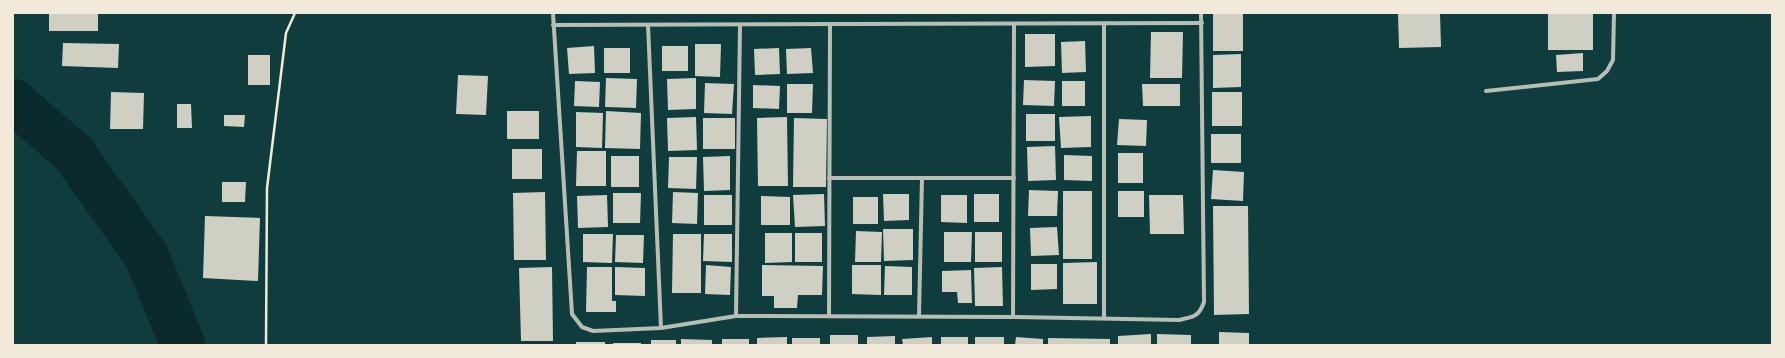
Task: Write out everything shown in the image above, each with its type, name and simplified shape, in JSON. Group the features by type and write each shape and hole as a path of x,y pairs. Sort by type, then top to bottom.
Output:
{"street":[{"path":"553,13 572,314 582,327 593,331 661,328 736,316 919,316 1179,320 1195,316 1201,311 1204,302 1201,13"},
{"path":"1486,91 1598,79 1607,71 1613,60 1614,13"},
{"path":"1104,23 1104,318"},
{"path":"553,25 1202,23"},
{"path":"736,316 740,24"},
{"path":"829,316 830,24"},
{"path":"1013,317 1014,24"},
{"path":"648,25 661,328"},
{"path":"829,178 1014,178"},
{"path":"919,316 922,178"}],"path":[{"path":"266,345 267,188 286,33 295,13"}],"building":[{"path":"49,13 98,13 98,31 49,31"},
{"path":"1213,13 1243,13 1243,51 1213,51"},
{"path":"1398,13 1440,13 1441,47 1399,48"},
{"path":"1548,13 1593,13 1593,50 1548,50"},
{"path":"1151,32 1183,32 1182,78 1150,78"},
{"path":"1025,34 1055,34 1055,66 1025,67"},
{"path":"1085,41 1086,72 1062,73 1061,42"},
{"path":"63,43 119,44 118,68 62,66"},
{"path":"695,44 721,44 720,77 695,76"},
{"path":"594,46 595,73 569,74 567,48"},
{"path":"662,46 688,46 688,71 662,71"},
{"path":"604,48 630,48 630,73 604,73"},
{"path":"779,48 780,74 755,75 754,49"},
{"path":"811,48 813,73 787,74 786,49"},
{"path":"1583,53 1583,71 1557,72 1556,55"},
{"path":"1241,54 1241,87 1213,88 1213,55"},
{"path":"248,55 270,55 270,85 248,85"},
{"path":"458,75 488,76 486,115 456,114"},
{"path":"606,78 637,79 636,108 605,107"},
{"path":"696,78 696,109 668,110 667,79"},
{"path":"1024,80 1055,81 1054,106 1023,105"},
{"path":"575,81 600,82 599,107 574,106"},
{"path":"1062,81 1085,81 1085,106 1062,106"},
{"path":"705,83 734,84 732,114 704,113"},
{"path":"787,84 813,84 812,113 787,113"},
{"path":"1142,84 1180,84 1180,106 1143,106"},
{"path":"753,85 780,86 779,109 753,108"},
{"path":"111,92 144,93 143,129 110,129"},
{"path":"1212,92 1242,92 1242,126 1212,126"},
{"path":"177,104 191,104 192,128 177,128"},
{"path":"507,111 539,111 539,139 507,139"},
{"path":"606,111 641,113 640,149 605,148"},
{"path":"576,112 603,113 602,148 576,147"},
{"path":"1026,114 1055,114 1055,141 1026,141"},
{"path":"224,115 245,115 244,127 224,126"},
{"path":"1091,116 1091,147 1061,148 1059,117"},
{"path":"696,117 697,150 668,151 667,118"},
{"path":"787,117 788,186 758,186 757,118"},
{"path":"703,118 735,118 735,149 703,149"},
{"path":"794,118 827,119 826,187 793,187"},
{"path":"1119,119 1147,120 1146,146 1117,145"},
{"path":"1211,134 1241,134 1241,163 1211,163"},
{"path":"1055,146 1056,180 1028,181 1027,147"},
{"path":"512,149 542,149 542,179 512,179"},
{"path":"577,151 606,151 606,186 576,186"},
{"path":"1118,153 1143,153 1143,183 1118,183"},
{"path":"1064,155 1092,156 1092,181 1064,180"},
{"path":"611,156 639,156 639,187 611,187"},
{"path":"730,156 730,190 704,191 703,157"},
{"path":"669,157 697,157 696,189 668,188"},
{"path":"1213,170 1244,172 1243,201 1211,199"},
{"path":"222,182 246,182 245,202 222,202"},
{"path":"1029,190 1058,191 1057,216 1028,216"},
{"path":"1063,191 1092,191 1092,259 1063,259"},
{"path":"1118,191 1144,191 1144,217 1118,217"},
{"path":"545,192 546,260 514,260 513,193"},
{"path":"673,192 698,193 697,224 672,223"},
{"path":"613,193 641,193 640,223 613,223"},
{"path":"824,194 825,226 795,227 793,195"},
{"path":"883,194 909,194 909,220 884,221"},
{"path":"974,194 999,194 999,222 974,222"},
{"path":"607,195 608,227 578,228 577,196"},
{"path":"704,195 732,195 732,225 704,225"},
{"path":"941,195 967,195 967,223 941,222"},
{"path":"1149,195 1183,195 1184,234 1150,234"},
{"path":"761,196 790,197 790,225 761,225"},
{"path":"853,197 878,197 878,224 853,224"},
{"path":"1213,206 1248,206 1249,314 1214,315"},
{"path":"205,216 260,218 258,281 203,278"},
{"path":"1057,227 1059,255 1031,256 1030,228"},
{"path":"883,229 913,229 913,260 884,261"},
{"path":"856,231 882,232 881,262 855,262"},
{"path":"944,232 972,232 971,262 944,262"},
{"path":"975,232 1002,232 1002,262 975,262"},
{"path":"765,233 792,233 792,262 765,263"},
{"path":"795,233 822,233 822,262 795,262"},
{"path":"583,234 613,234 612,263 583,262"},
{"path":"673,234 701,234 701,293 672,293"},
{"path":"704,234 732,234 732,262 703,261"},
{"path":"616,235 644,235 643,263 615,262"},
{"path":"1097,262 1097,304 1063,304 1063,263"},
{"path":"1031,264 1057,264 1057,289 1031,290"},
{"path":"706,265 731,267 730,295 705,294"},
{"path":"762,265 823,266 822,295 798,295 797,308 774,308 774,296 762,296"},
{"path":"852,265 881,265 881,295 852,294"},
{"path":"885,266 912,267 912,295 884,295"},
{"path":"552,267 553,341 521,341 519,268"},
{"path":"587,267 612,267 612,301 616,301 616,312 586,312"},
{"path":"615,267 645,268 645,296 615,295"},
{"path":"1002,267 1003,306 975,306 974,268"},
{"path":"971,270 972,303 958,303 957,292 942,292 942,271"},
{"path":"1219,332 1249,333 1249,345 1219,345"},
{"path":"1151,334 1151,345 1118,345 1118,336"},
{"path":"1157,334 1191,335 1191,345 1157,345"},
{"path":"830,335 858,335 858,345 830,345"},
{"path":"895,336 895,345 867,345 867,337"},
{"path":"787,337 787,345 757,345 757,338"},
{"path":"932,337 932,345 903,345 902,339"},
{"path":"941,337 968,337 968,345 941,345"},
{"path":"975,337 1004,337 1004,345 975,345"},
{"path":"1016,337 1043,339 1043,345 1015,345"},
{"path":"792,338 820,338 820,345 792,345"},
{"path":"1048,338 1110,339 1110,345 1048,345"},
{"path":"681,339 712,340 712,345 681,345"},
{"path":"722,339 749,339 749,345 722,345"},
{"path":"651,340 676,340 676,345 651,345"},
{"path":"576,342 605,342 605,345 576,345"},
{"path":"613,343 641,343 641,345 613,345"}],"waterway":[{"path":"13,101 73,153 146,255 183,345"}]}
